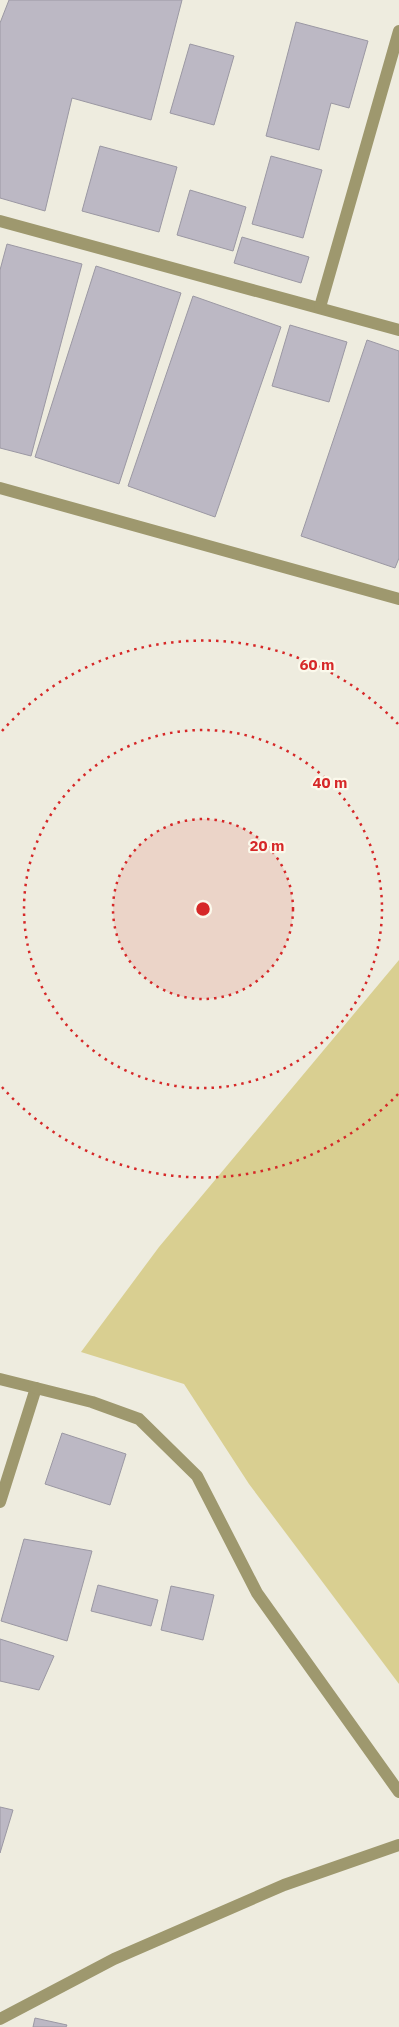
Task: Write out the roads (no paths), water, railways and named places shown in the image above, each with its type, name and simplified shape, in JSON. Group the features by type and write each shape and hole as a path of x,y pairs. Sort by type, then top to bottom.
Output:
{"street":[{"path":"320,307 399,31"},
{"path":"0,221 399,330"},
{"path":"0,488 399,598"},
{"path":"0,1379 92,1402 139,1419 197,1476 257,1593 399,1792"},
{"path":"0,1502 36,1388"},
{"path":"0,2019 114,1959 284,1885 399,1845"}]}
